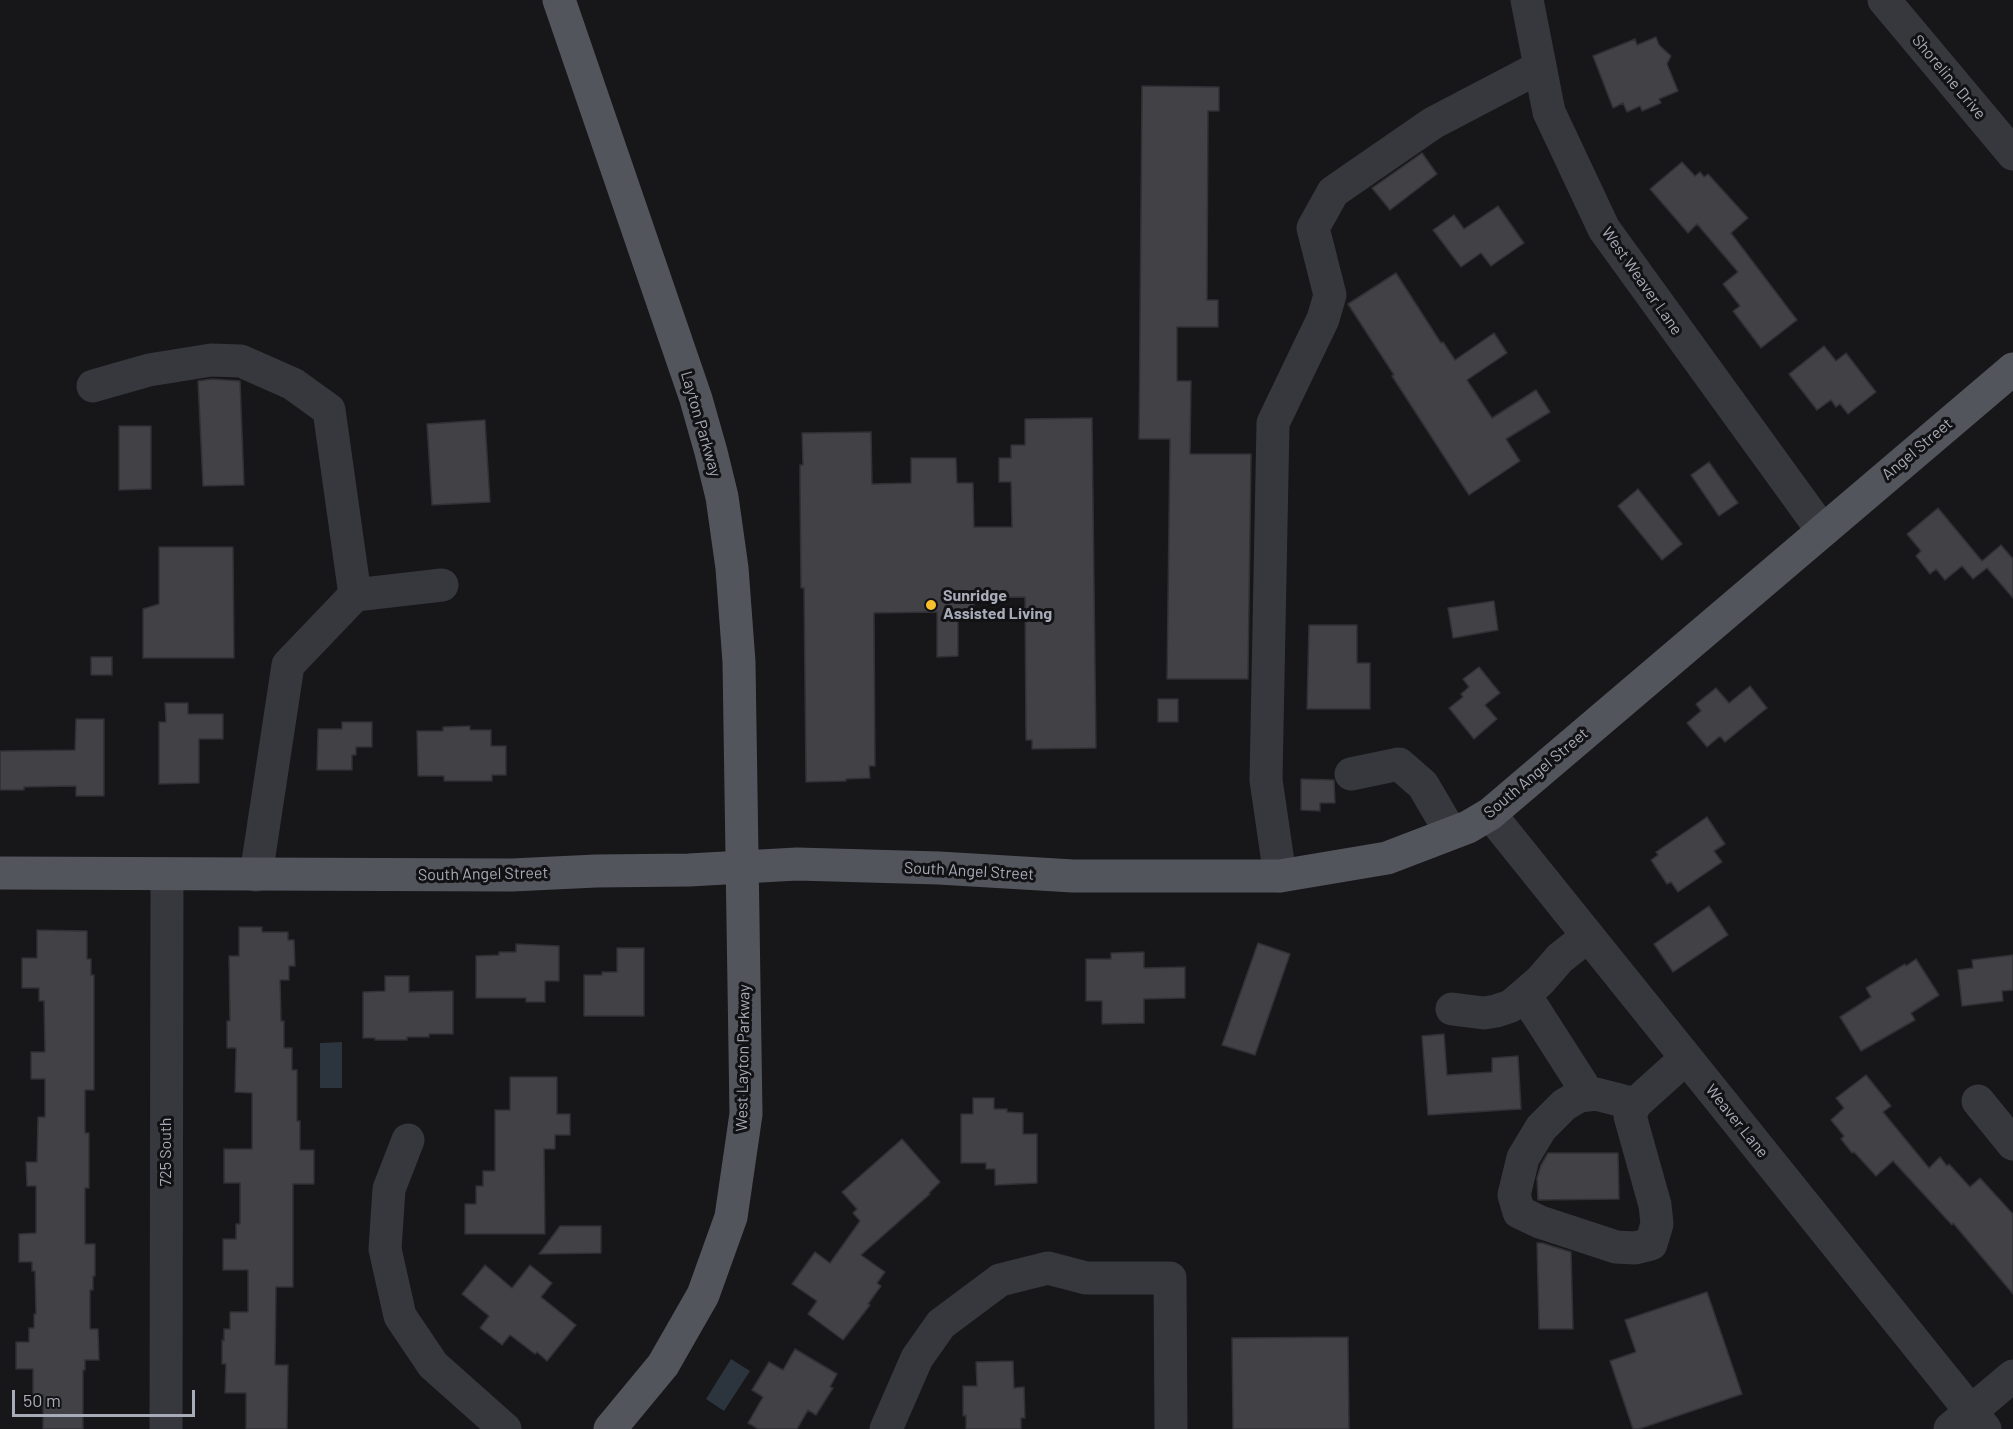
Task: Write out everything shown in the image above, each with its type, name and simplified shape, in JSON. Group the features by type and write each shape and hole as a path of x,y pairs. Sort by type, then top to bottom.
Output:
{"main road":[{"name":"Layton Parkway","path":"559,0 696,399 722,497 732,568 739,662 743,867"},
{"name":"Angel Street","path":"1822,530 2013,369"},
{"name":"South Angel Street","path":"0,873 512,876 797,864 939,868 1073,876 1280,876 1387,858 1468,827 1490,814 1822,530"},
{"name":"West Layton Parkway","path":"610,1429 663,1365 703,1295 730,1216 746,1114 743,867"}],"street":[{"name":"West Weaver Lane","path":"1527,0 1548,112 1604,230 1822,530"},
{"name":"Shoreline Drive","path":"1884,0 2008,137"},
{"path":"1280,876 1266,780 1273,423 1323,319 1330,295 1313,228 1333,192 1433,123 1540,67"},
{"path":"93,386 149,370 211,360 242,361 294,384 329,410 355,595"},
{"path":"256,874 288,665 355,595 442,585"},
{"path":"1350,774 1399,764 1423,785 1451,833"},
{"name":"Weaver Lane","path":"1490,814 1686,1058 1969,1423"},
{"name":"725 South","path":"166,1429 167,874"},
{"path":"1452,1009 1484,1013 1511,1006 1525,995 1560,958 1588,936"},
{"path":"1525,995 1589,1095"},
{"path":"1635,1104 1596,1094 1579,1096 1564,1105 1541,1128 1523,1158 1514,1195 1519,1212 1540,1222 1616,1247 1635,1248 1651,1244 1657,1224 1655,1205 1630,1116 1635,1104 1686,1058"},
{"path":"1978,1101 2013,1144"},
{"path":"408,1140 389,1189 385,1248 400,1316 433,1365 505,1429"},
{"path":"885,1429 917,1358 941,1324 1000,1280 1048,1268 1086,1278 1170,1278 1171,1429"},
{"path":"1969,1423 2013,1376"}],"shaded area":[{"path":"342,1042 342,1088 320,1088 320,1043"},
{"path":"731,1359 750,1371 724,1411 706,1399"}],"building":[{"path":"1656,37 1659,45 1671,56 1667,64 1678,91 1659,99 1661,103 1642,111 1640,106 1627,112 1623,103 1613,108 1593,56 1635,39 1637,45"},
{"path":"1142,86 1219,87 1219,111 1208,111 1207,300 1218,300 1218,327 1177,327 1177,381 1191,381 1190,454 1251,454 1248,679 1167,679 1170,439 1139,439"},
{"path":"1422,153 1437,174 1390,210 1372,188"},
{"path":"1682,162 1695,176 1700,172 1704,177 1708,174 1748,218 1731,233 1797,320 1761,348 1733,311 1740,306 1723,284 1738,272 1697,224 1688,233 1650,189"},
{"path":"1498,206 1524,243 1491,266 1481,253 1461,267 1433,230 1454,215 1464,229"},
{"path":"1396,273 1441,343 1443,342 1455,360 1494,333 1507,353 1467,380 1492,418 1536,390 1550,412 1506,439 1520,461 1469,495 1348,304"},
{"path":"1824,346 1836,361 1846,353 1876,392 1848,414 1840,404 1836,407 1831,400 1817,410 1789,374"},
{"path":"212,379 240,381 244,485 203,486 198,381"},
{"name":"Sunridge Assisted Living","path":"1092,418 1096,748 1032,749 1032,740 1026,740 1025,597 974,598 974,612 958,612 958,656 937,657 937,612 874,613 875,766 869,766 870,778 806,782 804,588 801,588 802,433 871,432 872,484 911,483 911,458 956,458 957,483 973,483 974,527 1012,527 1011,482 999,482 999,458 1011,458 1011,445 1025,445 1025,419"},
{"path":"485,420 490,502 432,505 427,424"},
{"path":"119,426 151,426 151,489 119,490"},
{"path":"1709,462 1738,503 1719,516 1691,475"},
{"path":"1638,489 1682,544 1662,560 1618,506"},
{"path":"1938,508 1982,561 2001,545 2013,559 2013,598 1987,568 1973,579 1962,566 1945,580 1936,569 1930,574 1916,556 1921,551 1907,534"},
{"path":"159,547 233,547 234,658 143,658 143,609 159,604"},
{"path":"1494,601 1498,630 1453,638 1448,608"},
{"path":"1309,625 1357,625 1357,663 1370,663 1370,709 1307,709"},
{"path":"91,657 112,657 112,675 91,675"},
{"path":"1479,667 1500,693 1485,705 1497,719 1474,739 1449,708 1463,697 1461,694 1469,687 1463,679"},
{"path":"1750,686 1767,708 1725,742 1720,736 1707,747 1687,723 1701,711 1696,704 1716,688 1729,703"},
{"path":"1158,699 1178,699 1178,722 1158,722"},
{"path":"165,703 188,703 188,714 223,714 223,739 199,739 199,783 159,784 159,722 166,722"},
{"path":"76,719 104,719 104,796 76,796 76,786 0,790 0,751 75,750"},
{"path":"342,722 372,722 372,747 356,747 356,755 352,755 352,770 317,770 318,729 342,729"},
{"path":"470,726 470,730 491,730 491,746 506,746 506,775 492,775 492,781 444,781 444,776 418,776 417,731 443,731 443,727"},
{"path":"1301,779 1334,780 1335,803 1320,803 1320,811 1301,810"},
{"path":"1707,817 1725,844 1714,851 1722,862 1678,892 1671,882 1667,884 1651,860 1658,855 1656,852"},
{"path":"1709,906 1728,935 1673,972 1654,944"},
{"path":"239,927 262,927 262,932 288,932 288,940 294,940 295,966 289,966 289,980 280,980 281,1021 284,1021 284,1048 292,1048 292,1070 297,1070 297,1121 300,1121 300,1150 314,1150 314,1184 293,1184 293,1287 276,1287 275,1365 288,1365 287,1429 246,1429 246,1393 225,1393 226,1364 222,1364 222,1340 224,1341 224,1329 230,1329 230,1312 248,1312 248,1270 223,1270 223,1239 236,1239 236,1224 240,1224 240,1183 224,1183 224,1149 252,1149 252,1093 235,1092 236,1048 227,1048 227,1021 230,1021 229,956 239,956"},
{"path":"37,930 87,931 87,959 91,959 91,975 94,975 94,1090 85,1090 85,1133 89,1133 89,1188 85,1188 85,1244 95,1244 95,1276 93,1276 93,1290 90,1290 90,1329 98,1329 99,1360 85,1360 83,1429 43,1429 43,1395 33,1395 33,1369 16,1369 16,1342 29,1342 29,1328 34,1328 34,1314 36,1314 35,1271 32,1271 32,1262 19,1262 19,1234 36,1233 36,1186 27,1186 26,1162 37,1162 38,1117 45,1117 45,1079 31,1079 31,1052 45,1052 44,1001 39,1001 39,988 22,988 22,958 37,958"},
{"path":"1258,943 1290,954 1255,1055 1222,1045"},
{"path":"516,944 559,946 559,981 545,981 545,1002 526,1002 526,998 476,998 476,956 516,952"},
{"path":"617,948 644,948 644,1016 584,1016 584,975 617,972"},
{"path":"1144,952 1144,968 1185,967 1185,998 1144,999 1144,1023 1102,1024 1102,1001 1086,1001 1086,959 1111,959 1111,953"},
{"path":"2013,955 2013,990 2002,991 2003,1001 1962,1006 1958,970 1973,968 1972,960"},
{"path":"1916,959 1939,995 1911,1013 1915,1020 1861,1051 1840,1017 1871,997 1866,988"},
{"path":"385,976 409,976 409,992 453,991 453,1034 429,1034 429,1037 407,1037 407,1040 363,1038 363,992 385,991"},
{"path":"1444,1034 1447,1075 1492,1072 1492,1058 1518,1056 1521,1109 1428,1115 1422,1036"},
{"path":"1866,1075 1891,1106 1883,1112 1929,1168 1940,1157 1970,1187 1980,1178 2013,1214 2013,1294 1953,1223 1952,1225 1893,1161 1876,1176 1841,1139 1844,1136 1831,1120 1844,1108 1836,1098"},
{"path":"510,1077 557,1077 557,1114 570,1114 570,1135 555,1135 555,1149 544,1149 545,1234 465,1234 465,1204 476,1204 476,1186 483,1186 483,1171 495,1171 495,1110 510,1110"},
{"path":"973,1098 994,1098 994,1109 1023,1113 1023,1134 1037,1134 1037,1183 995,1185 995,1169 986,1169 986,1163 961,1163 961,1114 973,1114"},
{"path":"902,1139 940,1182 930,1194 861,1255 885,1272 877,1283 881,1286 868,1304 870,1305 843,1340 808,1314 817,1301 792,1284 815,1252 830,1263 860,1221 853,1213 857,1209 842,1192"},
{"path":"1548,1153 1618,1153 1619,1199 1538,1200 1537,1178"},
{"path":"560,1226 601,1226 601,1253 539,1254"},
{"path":"1537,1243 1571,1252 1573,1329 1539,1329"},
{"path":"485,1265 512,1288 530,1265 552,1283 541,1297 576,1325 547,1361 510,1335 502,1345 480,1328 489,1316 462,1294"},
{"path":"1707,1292 1742,1394 1639,1429 1633,1429 1610,1361 1636,1352 1625,1320"},
{"path":"1348,1337 1349,1429 1233,1429 1232,1338"},
{"path":"795,1349 837,1374 830,1387 833,1388 816,1415 808,1410 797,1429 758,1429 748,1423 763,1397 752,1390 769,1362 783,1370"},
{"path":"1013,1361 1014,1388 1024,1387 1025,1418 1021,1418 1021,1429 966,1429 966,1415 963,1416 963,1386 977,1386 976,1362"}],"place":[{"name":"Sunridge Assisted Living","path":"931,605"}]}
